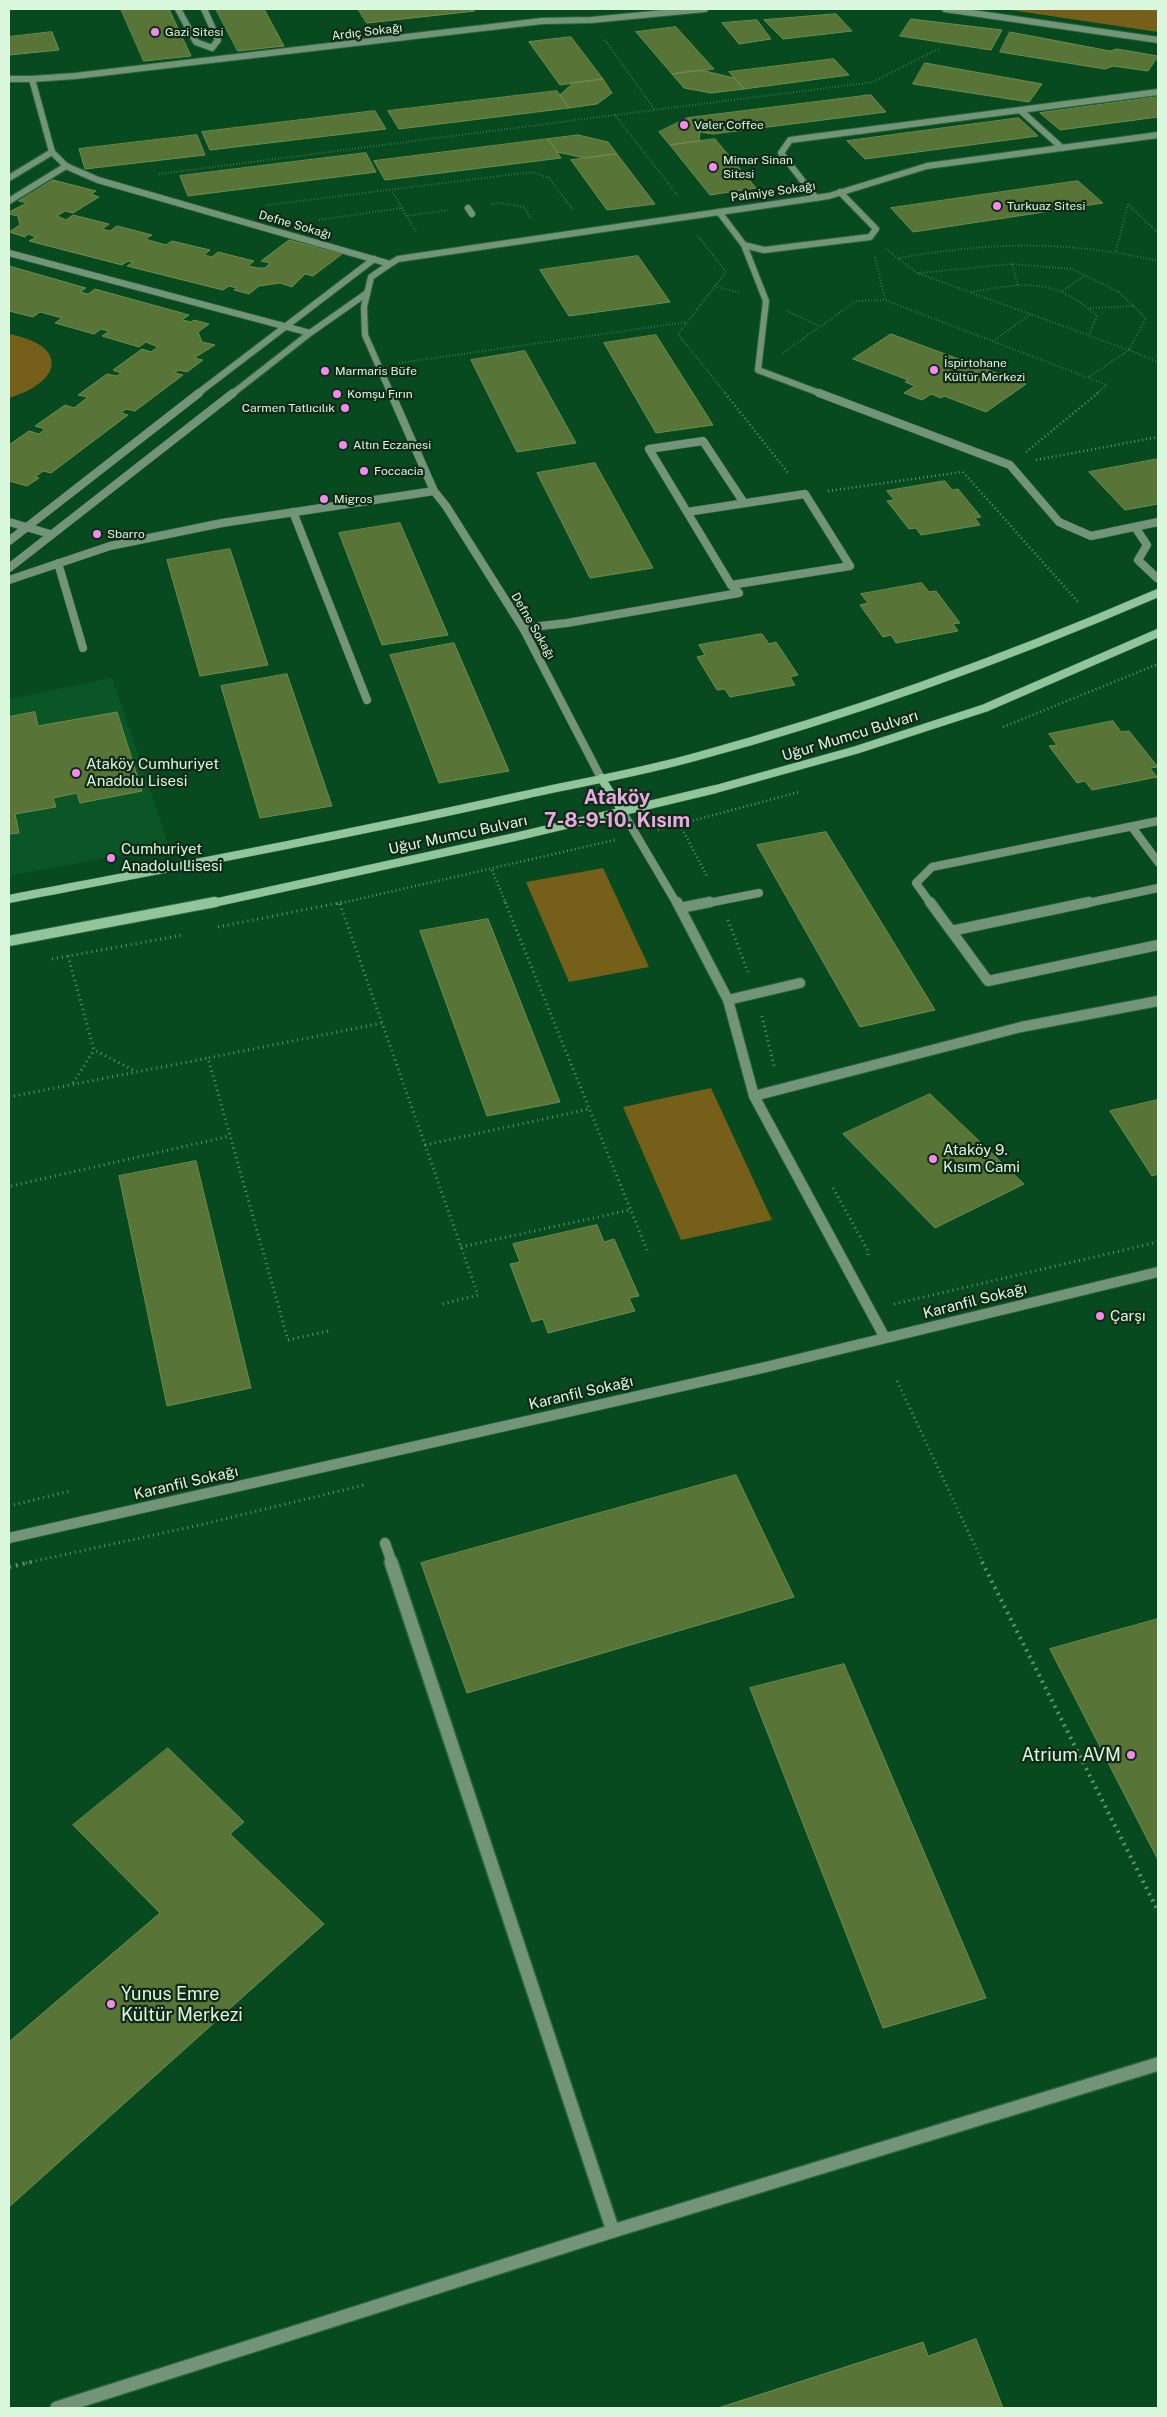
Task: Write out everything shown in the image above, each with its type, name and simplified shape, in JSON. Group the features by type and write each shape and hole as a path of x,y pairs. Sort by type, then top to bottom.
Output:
{"main road":[{"name":"Uğur Mumcu Bulvarı","path":"9,899 218,859 694,758 933,685 1095,621 1158,593"},
{"name":"Uğur Mumcu Bulvarı","path":"9,941 217,902 622,812 716,789 856,750 985,708 1158,633"},
{"path":"601,778 622,812"}],"street":[{"path":"178,9 196,42 212,48 218,40 204,9"},
{"name":"Ardıç Sokağı","path":"32,79 93,74 542,21 590,20 704,9"},
{"path":"945,9 1158,40"},
{"path":"9,79 32,79"},
{"name":"Defne Sokağı","path":"32,79 52,152 66,166 98,180 390,264"},
{"path":"816,198 781,153 790,140 1158,92"},
{"path":"1020,110 1062,148"},
{"name":"Palmiye Sokağı","path":"390,264 398,259 816,198 927,166 1158,135"},
{"path":"9,178 52,152"},
{"path":"9,201 66,166"},
{"path":"744,245 764,250 870,237 876,229 840,192"},
{"path":"468,208 472,214"},
{"path":"719,212 744,245 766,301 758,370 1010,465 1059,522 1091,536 1158,522"},
{"path":"9,253 310,333"},
{"path":"9,541 284,326 374,259"},
{"name":"Defne Sokağı","path":"390,264 370,277 364,307 365,335 434,491 446,506 523,628 601,778"},
{"path":"9,568 50,534 310,333 367,292"},
{"path":"523,628 567,623 739,594 731,585 649,449 703,441 744,503"},
{"path":"9,580 110,546 222,523 434,491"},
{"path":"687,512 805,494 850,566 731,585"},
{"path":"293,512 367,700"},
{"path":"9,522 50,534"},
{"path":"1135,527 1147,545 1138,560 1157,578"},
{"path":"58,563 83,648"},
{"path":"622,812 680,908 728,1000 754,1096 885,1338"},
{"path":"1158,821 932,866 916,883 988,981 1158,944"},
{"path":"1132,827 1158,862"},
{"path":"951,931 1158,888"},
{"path":"680,908 759,893"},
{"path":"728,1000 800,983"},
{"path":"754,1096 1020,1027 1158,1001"},
{"name":"Karanfil Sokağı","path":"9,1538 753,1370 1158,1272"},
{"path":"385,1544 445,1730 613,2231"},
{"path":"57,2408 613,2231 1158,2064"}],"path":[{"path":"1134,9 1158,12"},
{"path":"590,20 656,110"},
{"path":"151,175 873,82 940,48"},
{"path":"615,115 693,216 700,241 726,272 678,334 805,494 1010,465 1158,437"},
{"path":"264,206 531,172 549,178 588,231"},
{"path":"392,191 428,255"},
{"path":"282,203 286,210"},
{"path":"1116,251 1128,204 1158,233"},
{"path":"314,220 402,208"},
{"path":"870,237 917,273 1090,335 1158,362"},
{"path":"870,237 884,300"},
{"path":"898,258 944,249 1028,242 1082,245 1158,261"},
{"path":"917,273 1012,264 1072,269 1119,292 1146,318 1130,350 1088,378"},
{"path":"1012,264 1018,286"},
{"path":"1063,290 1084,275"},
{"path":"971,292 1035,285 1063,290 1083,301 1097,316 1090,335"},
{"path":"758,370 856,301 884,300 1107,385 1010,465"},
{"path":"1090,308 1134,306"},
{"path":"993,341 1031,314"},
{"path":"379,366 687,322"},
{"path":"962,472 1095,621"},
{"path":"680,825 720,900 756,993 779,1089"},
{"path":"492,870 647,1250"},
{"path":"331,877 478,1295 439,1305"},
{"path":"61,931 94,1050 133,1070"},
{"path":"9,1097 133,1070 208,1058 382,1023"},
{"path":"73,1083 94,1050"},
{"path":"208,1058 288,1340 328,1331"},
{"path":"425,1145 590,1109"},
{"path":"12,1186 230,1136"},
{"path":"831,1183 868,1251 868,1261"},
{"path":"461,1247 630,1210"},
{"path":"870,1310 1158,1242"},
{"path":"897,1381 976,1552 1158,1911"},
{"path":"9,1506 70,1491"}],"shaded area":[{"path":"1004,9 1158,9 1158,32"},
{"path":"9,334 29,340 42,347 50,355 52,364 48,374 40,383 27,391 9,398"},
{"name":"Ataköy Cumhuriyet Anadolu Lisesi","path":"112,678 169,846 9,876 9,699"},
{"path":"603,868 649,967 569,982 526,882"},
{"path":"711,1088 772,1220 681,1240 623,1107"}],"building":[{"name":"Gazi Sitesi","path":"121,9 169,9 191,56 144,61"},
{"name":"Gazi Sitesi","path":"216,9 264,9 284,46 238,51"},
{"path":"358,9 473,9 475,11 367,23"},
{"path":"836,14 852,31 783,39 764,20"},
{"path":"911,19 1002,30 991,50 900,36"},
{"path":"757,20 771,39 739,44 722,23"},
{"path":"676,27 714,69 672,74 636,32"},
{"path":"52,32 59,50 9,55 9,37"},
{"path":"1010,32 1110,51 1117,49 1158,56 1148,71 1113,66 1105,69 1000,52"},
{"path":"571,37 603,79 560,85 529,42"},
{"path":"834,59 849,75 744,89 729,72"},
{"path":"925,63 1042,84 1029,102 913,84"},
{"path":"701,70 734,78 744,89 711,93 684,88 672,74"},
{"path":"603,79 612,93 597,104 569,108 560,95 573,83"},
{"path":"557,91 569,108 399,129 388,111"},
{"path":"871,95 886,112 713,134 700,132 688,118"},
{"path":"1158,97 1158,117 1060,130 1040,113"},
{"path":"375,111 386,129 210,150 202,132"},
{"name":"Vøler Coffee","path":"688,118 700,132 699,141 670,145 659,132"},
{"path":"1019,118 1038,136 865,159 847,141"},
{"path":"197,135 205,155 85,169 79,149"},
{"path":"578,135 608,142 617,154 585,158 557,152 548,139"},
{"path":"548,139 561,158 385,180 374,161"},
{"name":"Mimar Sinan Sitesi","path":"715,139 756,188 710,195 670,145"},
{"path":"366,153 376,172 188,196 180,176"},
{"path":"617,154 655,204 607,210 571,160"},
{"path":"53,180 96,191 91,194 99,197 73,213 65,211 57,216 66,220 73,215 109,224 102,229 110,231 117,226 152,235 145,239 166,245 172,241 210,250 204,255 212,257 218,252 254,261 248,266 258,268 265,268 270,263 261,261 289,240 342,254 313,276 305,274 292,287 280,283 259,286 249,294 234,290 237,288 229,286 223,290 127,266 133,262 128,261 122,265 29,241 36,237 28,234 25,237 9,232 20,225 18,216 9,214 9,212 27,203 19,201"},
{"name":"Turkuaz Sitesi","path":"1078,181 1103,203 913,232 891,208"},
{"path":"638,256 670,302 569,316 540,270"},
{"path":"9,266 86,288 80,292 88,294 95,289 189,315 182,320 191,322 194,320 209,324 198,332 202,342 215,345 194,358 203,360 187,372 179,370 174,373 183,375 135,411 126,409 121,413 128,415 51,473 43,471 35,477 39,478 27,486 9,481 9,445 29,431 39,434 45,429 35,426 65,405 74,408 88,397 78,395 107,374 117,376 121,373 113,370 142,349 151,352 158,347 146,342 139,347 102,336 109,331 101,329 94,334 55,323 62,318 40,312 33,317 9,311"},
{"name":"İspirtohane Kültür Merkezi","path":"891,334 1026,384 986,412 944,396 941,398 931,394 922,400 904,393 915,386 905,382 908,380 853,359"},
{"path":"656,335 713,425 656,433 604,343"},
{"path":"525,351 576,443 517,452 471,360"},
{"path":"1158,459 1158,504 1125,510 1089,472"},
{"path":"595,463 653,568 590,578 537,473"},
{"path":"945,481 952,490 958,489 981,517 975,518 980,525 921,535 916,528 909,529 887,501 894,500 887,491"},
{"path":"400,523 448,635 382,645 339,533"},
{"path":"230,549 268,665 200,676 167,560"},
{"path":"922,583 929,592 936,591 960,623 953,624 958,631 896,643 891,635 883,637 860,605 868,603 861,594"},
{"path":"762,634 769,644 776,642 798,675 790,677 795,685 730,697 725,689 717,690 697,657 705,655 699,645"},
{"path":"454,643 509,771 439,783 390,655"},
{"path":"287,674 332,806 260,818 221,686"},
{"path":"35,712 38,726 117,712 142,791 80,803 77,793 53,798 56,807 15,814 19,833 9,834 9,717"},
{"path":"1113,721 1121,732 1129,731 1158,767 1150,768 1157,777 1092,790 1085,781 1077,783 1049,746 1057,745 1049,734"},
{"path":"826,832 935,1010 860,1027 757,845"},
{"path":"488,919 560,1102 487,1116 420,931"},
{"name":"Ataköy 9. Kısım Cami","path":"930,1094 1024,1184 935,1228 843,1134"},
{"path":"1158,1100 1158,1174 1152,1176 1110,1111"},
{"path":"196,1161 251,1388 167,1406 119,1176"},
{"path":"597,1225 604,1242 614,1239 639,1296 629,1298 635,1311 548,1333 543,1319 532,1322 510,1264 520,1262 513,1244"},
{"path":"736,1475 794,1597 467,1693 421,1563"},
{"name":"Atrium AVM","path":"1158,1619 1158,1860 1050,1649"},
{"path":"844,1664 986,1998 883,2028 750,1688"},
{"path":"168,1748 244,1822 230,1834 324,1924 9,2207 9,2042 160,1913 73,1825"},
{"path":"976,2339 1003,2408 718,2408 923,2342 928,2356"}],"place":[{"name":"Gazi Sitesi","path":"155,32"},
{"name":"Vøler Coffee","path":"684,125"},
{"name":"Mimar Sinan Sitesi","path":"713,167"},
{"name":"Turkuaz Sitesi","path":"997,206"},
{"name":"İspirtohane Kültür Merkezi","path":"934,370"},
{"name":"Marmaris Büfe","path":"325,371"},
{"name":"Komşu Fırın","path":"337,394"},
{"name":"Carmen Tatlıcılık","path":"345,408"},
{"name":"Altın Eczanesi","path":"343,445"},
{"name":"Foccacia","path":"364,471"},
{"name":"Migros","path":"324,499"},
{"name":"Sbarro","path":"97,534"},
{"name":"Ataköy Cumhuriyet Anadolu Lisesi","path":"76,773"},
{"name":"Cumhuriyet Anadolu Lisesi","path":"111,858"},
{"name":"Ataköy 9. Kısım Cami","path":"933,1159"},
{"name":"Çarşı","path":"1100,1316"},
{"name":"Atrium AVM","path":"1131,1755"},
{"name":"Yunus Emre Kültür Merkezi","path":"111,2004"}],"district":[{"name":"Ataköy 7-8-9-10. Kısım","path":"617,810"}]}
